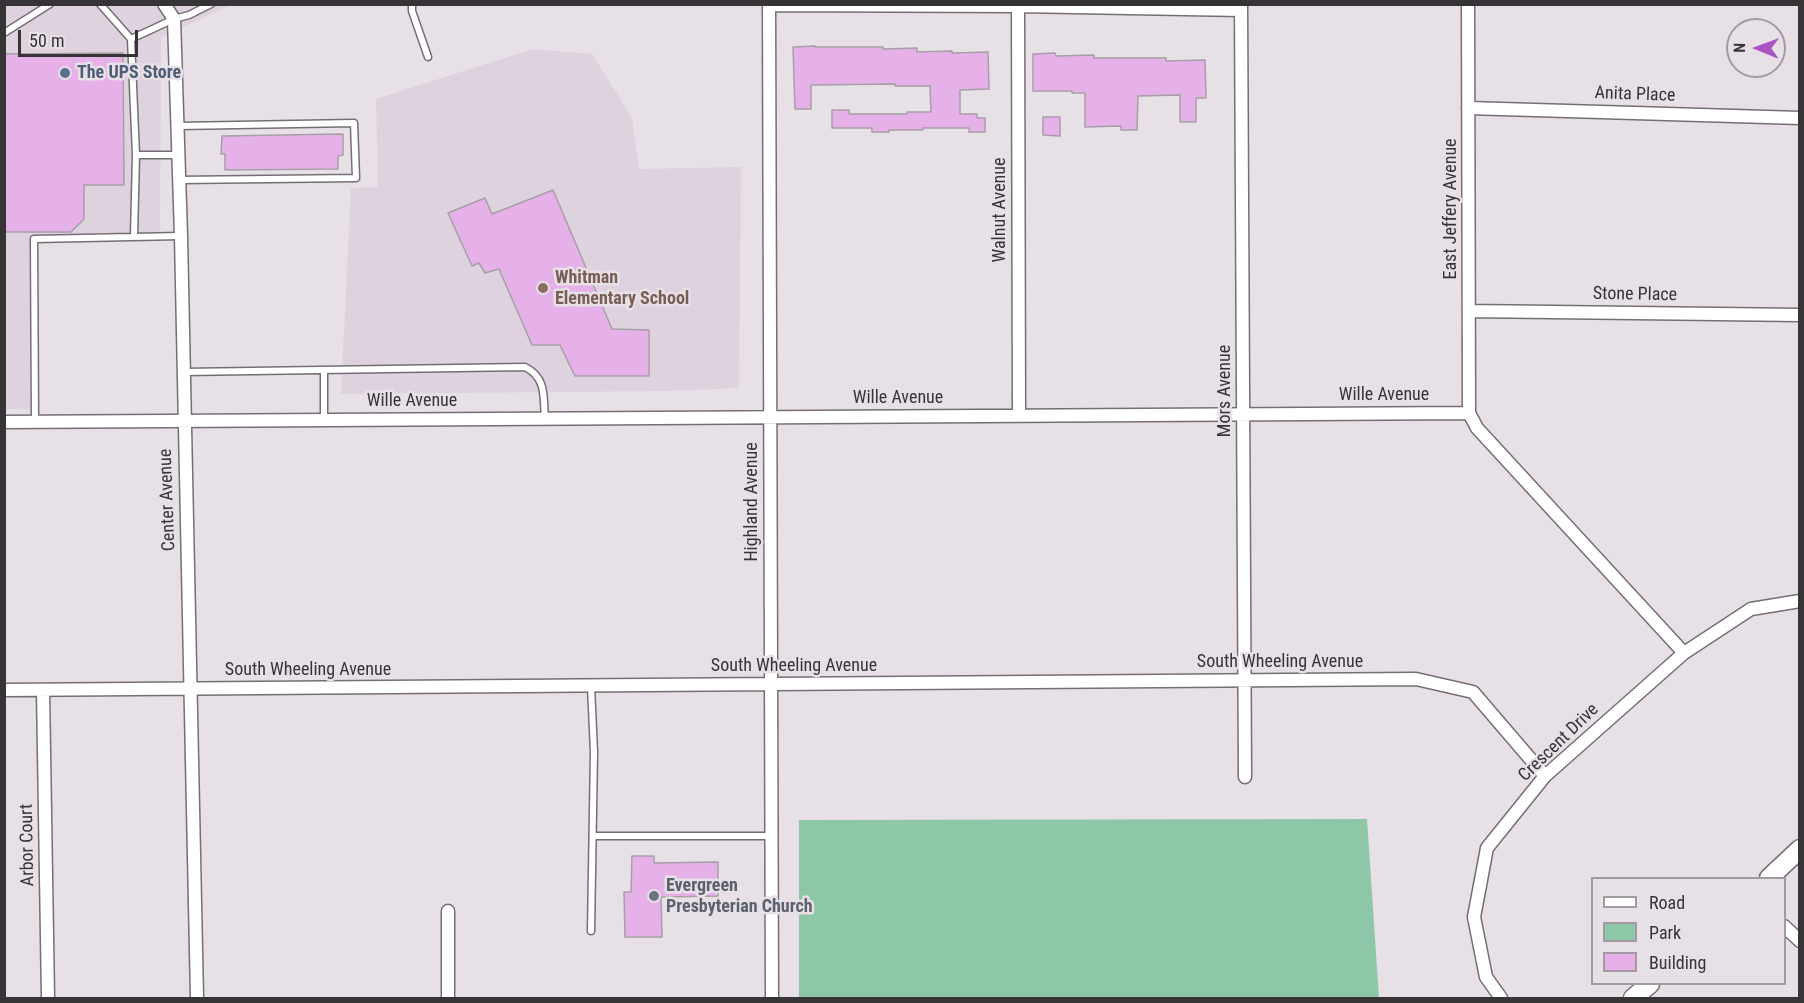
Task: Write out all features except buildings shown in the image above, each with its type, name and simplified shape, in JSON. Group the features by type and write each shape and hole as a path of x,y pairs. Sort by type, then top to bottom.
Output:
{"main road":[{"path":"1770,877 1800,849"},
{"path":"1633,999 1649,985"}],"street":[{"path":"164,4 174,19"},
{"name":"East Jeffery Avenue","path":"1468,4 1469,413"},
{"path":"768,5 1241,7"},
{"name":"Highland Avenue","path":"768,5 772,999"},
{"name":"Walnut Avenue","path":"1018,5 1019,416"},
{"name":"Mors Avenue","path":"1241,7 1245,777"},
{"name":"Center Avenue","path":"174,19 181,236 197,999"},
{"name":"Anita Place","path":"1468,108 1800,118"},
{"name":"Stone Place","path":"1469,311 1800,315"},
{"path":"1469,413 1477,428 1684,653"},
{"name":"Wille Avenue","path":"4,422 1469,413"},
{"name":"Crescent Drive","path":"1501,999 1486,977 1473,917 1488,848 1545,776 1684,653 1751,609 1800,601"},
{"name":"South Wheeling Avenue","path":"4,690 1416,679 1473,692 1545,776"},
{"name":"Arbor Court","path":"43,690 48,999"},
{"path":"448,911 448,999"},
{"path":"1786,927 1800,941"}],"lane":[{"path":"4,33 50,4"},
{"path":"100,4 131,39 136,155 134,236"},
{"path":"131,39 211,4"},
{"path":"412,4 428,57"},
{"path":"178,126 354,123 356,178 179,180"},
{"path":"136,155 178,155"},
{"path":"35,422 34,239 181,236"},
{"path":"184,372 525,367 534,371 543,388 545,418"},
{"path":"324,370 324,420"},
{"path":"591,686 594,752 591,931"},
{"path":"593,836 772,836"}],"shaded area":[{"path":"4,5 230,5 161,38 160,234 30,237 30,409 5,409"},
{"name":"Whitman Elementary School","path":"533,49 592,54 632,118 639,169 741,167 739,388 669,391 341,394 351,188 378,187 376,99"}],"green space":[{"path":"1367,819 1379,998 799,998 799,820"}],"place":[{"name":"The UPS Store","path":"65,73"},
{"name":"Whitman Elementary School","path":"543,288"},
{"name":"Evergreen Presbyterian Church","path":"654,896"}]}
